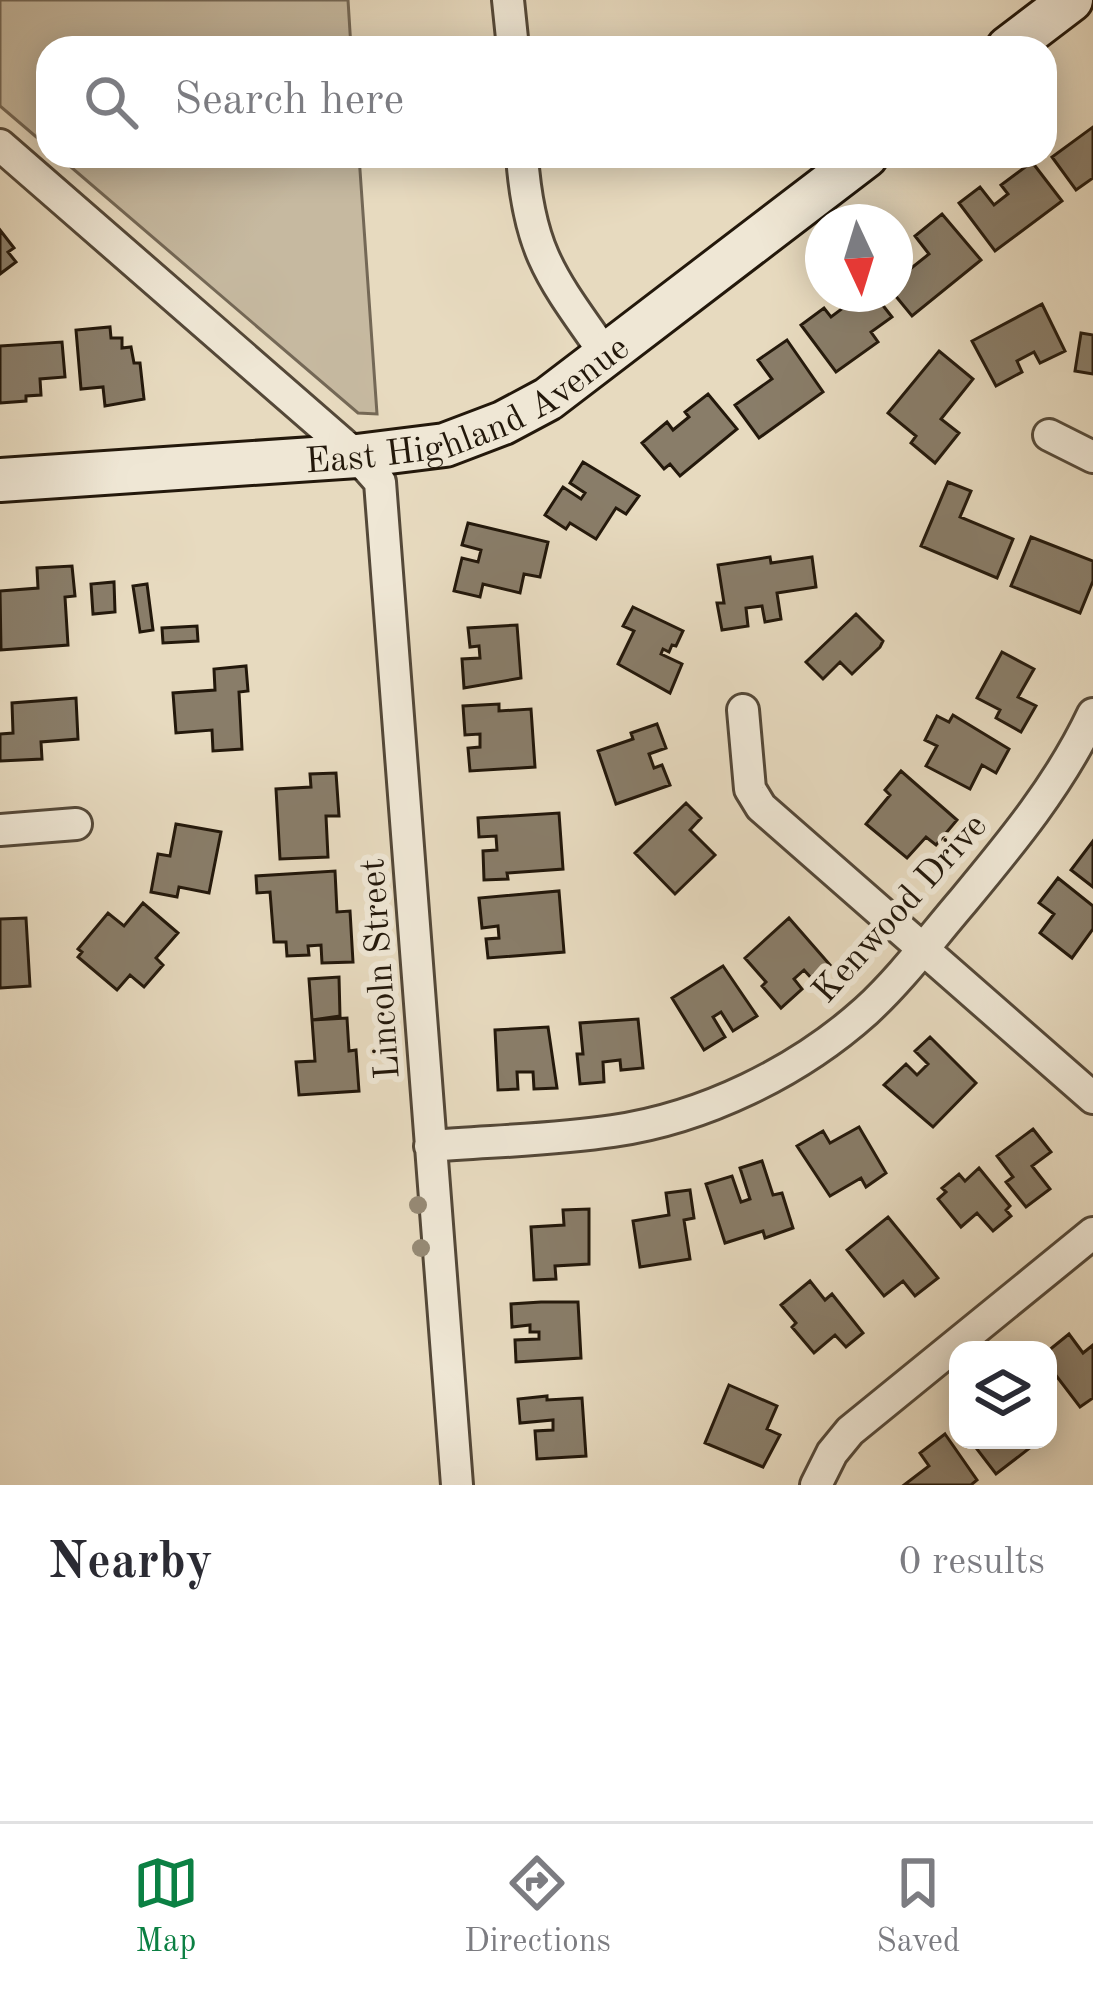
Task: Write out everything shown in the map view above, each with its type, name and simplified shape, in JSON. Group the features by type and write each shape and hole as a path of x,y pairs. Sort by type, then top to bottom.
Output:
{"street":[{"path":"508,0 512,36"},
{"path":"1024,36 1071,0"},
{"path":"0,145 357,456"},
{"path":"523,168 530,225 546,268 606,355"},
{"name":"East Highland Avenue","path":"0,480 357,456 445,445 548,399 850,168"},
{"path":"1049,435 1093,457"},
{"name":"Lincoln Street","path":"357,456 380,482 457,1485"},
{"path":"743,710 748,773 761,807 1093,1098"},
{"name":"Kenwood Drive","path":"430,1146 615,1131 686,1112 752,1087 806,1057 867,1010 1018,835 1072,759 1093,714"},
{"path":"0,830 76,824"},
{"path":"816,1485 850,1431 1093,1233"}],"shaded area":[{"path":"0,0 348,0 350,36 36,36 36,137 0,106"},
{"path":"72,168 360,168 377,414 358,413"}],"building":[{"path":"1093,127 1093,178 1076,190 1057,164 1057,153"},
{"path":"1024,168 1037,168 1062,201 995,251 959,203 980,187 994,205 1008,194 1001,185"},
{"path":"942,214 981,260 912,316 913,267 929,254 915,236"},
{"path":"0,230 14,248 8,252 16,262 0,274"},
{"path":"1042,304 1065,351 1040,363 1034,352 1017,361 1022,372 996,386 972,341"},
{"path":"819,312 831,317 838,312 888,312 892,317 871,332 878,342 836,372 801,325"},
{"path":"110,327 111,338 122,338 122,348 131,347 134,363 140,363 144,399 105,406 103,387 81,389 76,330"},
{"path":"1081,333 1093,335 1093,374 1075,371"},
{"path":"787,340 823,392 759,438 735,405 772,379 758,360"},
{"path":"62,342 65,377 40,379 41,395 26,396 26,401 0,403 0,346"},
{"path":"939,351 973,379 941,419 959,433 935,463 911,443 916,436 888,413"},
{"path":"708,394 737,429 680,476 670,464 664,469 642,443 667,422 673,430 689,417 685,412"},
{"path":"583,462 639,496 626,514 616,508 596,539 570,523 566,529 545,515 563,487 581,499 585,493 570,483"},
{"path":"948,482 971,491 960,517 1013,539 997,578 921,546"},
{"path":"468,523 548,542 540,577 524,574 520,593 483,584 480,597 454,591 462,558 478,562 481,550 462,545"},
{"path":"1031,537 1093,561 1093,581 1080,613 1011,586"},
{"path":"770,557 771,563 812,557 816,587 777,593 781,619 765,622 762,606 746,608 748,626 722,630 717,603 724,603 718,565"},
{"path":"72,566 75,596 65,597 68,645 1,650 0,591 38,588 37,568"},
{"path":"114,582 115,612 93,614 91,584"},
{"path":"147,584 153,630 140,632 133,586"},
{"path":"633,607 683,631 676,646 661,654 682,664 670,693 618,664 634,631 623,626"},
{"path":"856,614 883,641 880,647 852,674 840,662 823,679 806,662"},
{"path":"517,625 521,678 464,688 462,659 480,658 479,646 470,647 468,628"},
{"path":"197,626 198,641 163,643 162,628"},
{"path":"1002,652 1034,669 1018,697 1036,706 1021,732 996,718 1000,710 977,698"},
{"path":"246,666 248,691 239,692 242,749 213,751 212,730 176,733 173,693 215,690 214,669"},
{"path":"76,698 78,739 41,742 42,759 0,761 0,734 13,733 12,703"},
{"path":"499,704 499,711 531,709 535,767 470,771 468,748 480,747 480,734 465,735 463,706"},
{"path":"953,715 1009,749 996,773 982,765 970,789 926,766 937,746 925,740 937,716 949,722"},
{"path":"657,724 666,748 649,754 654,768 662,765 670,785 616,804 598,751 633,739 631,733"},
{"path":"901,771 957,820 936,845 926,837 907,858 866,824 890,795 885,790"},
{"path":"336,773 339,816 326,816 328,857 280,859 276,789 311,787 310,774"},
{"path":"686,803 701,818 690,830 715,855 675,894 635,853"},
{"path":"559,813 563,869 507,873 508,879 484,880 483,851 497,850 496,836 479,837 478,818"},
{"path":"176,824 221,832 209,893 179,887 177,897 151,892 158,854 170,856"},
{"path":"1093,841 1093,887 1071,870"},
{"path":"335,871 337,912 350,911 353,962 322,963 321,945 308,946 309,955 287,956 286,942 274,942 270,892 257,893 256,876"},
{"path":"1058,878 1093,906 1093,929 1072,958 1040,933 1054,914 1039,903"},
{"path":"559,891 564,952 488,958 486,939 499,938 498,926 482,928 479,898"},
{"path":"143,903 178,933 156,958 163,965 144,987 130,975 117,990 78,957 82,952 78,949 108,913 124,926"},
{"path":"26,918 30,986 0,988 0,919"},
{"path":"789,918 830,965 814,981 804,970 794,979 802,989 781,1008 745,958"},
{"path":"723,966 757,1016 733,1031 721,1012 713,1017 725,1037 704,1050 672,998"},
{"path":"339,977 340,1016 312,1020 309,979"},
{"path":"347,1018 349,1051 356,1050 359,1091 299,1095 296,1062 315,1061 312,1020"},
{"path":"638,1019 643,1068 621,1070 620,1060 603,1062 604,1082 580,1084 580,1023"},
{"path":"548,1027 557,1088 534,1089 533,1072 517,1072 518,1089 498,1090 495,1030"},
{"path":"930,1037 976,1083 933,1127 884,1085 906,1064 917,1075 928,1064 915,1051"},
{"path":"859,1127 886,1173 866,1187 861,1178 830,1196 797,1146 823,1131 830,1143"},
{"path":"1033,1129 1051,1152 1032,1166 1050,1189 1026,1207 1006,1182 1013,1177 997,1156"},
{"path":"762,1161 773,1195 782,1193 793,1228 765,1238 763,1231 725,1243 706,1184 732,1176 741,1202 750,1199 740,1168"},
{"path":"979,1168 1010,1206 1006,1210 1011,1216 993,1231 977,1213 961,1227 938,1199 946,1192 942,1188 959,1174 965,1181"},
{"path":"690,1190 694,1218 684,1220 690,1259 640,1267 633,1221 669,1215 666,1193"},
{"path":"589,1209 589,1264 555,1266 556,1279 534,1280 531,1227 564,1225 563,1210"},
{"path":"888,1217 938,1278 915,1296 903,1281 884,1296 847,1250"},
{"path":"810,1281 825,1300 832,1294 863,1333 846,1347 835,1335 814,1353 792,1327 796,1323 781,1305"},
{"path":"578,1302 581,1358 516,1362 515,1340 539,1339 539,1332 530,1332 530,1325 512,1327 511,1304"},
{"path":"1069,1334 1083,1353 1093,1345 1093,1398 1080,1407 1057,1377 1057,1344"},
{"path":"729,1385 777,1406 767,1429 780,1435 763,1467 705,1443"},
{"path":"547,1396 547,1400 582,1398 586,1456 537,1459 535,1431 553,1430 553,1420 520,1423 518,1399"},
{"path":"945,1434 949,1449 955,1449 977,1480 971,1485 904,1485 929,1466 920,1453"},
{"path":"977,1449 1028,1449 996,1474"}]}
